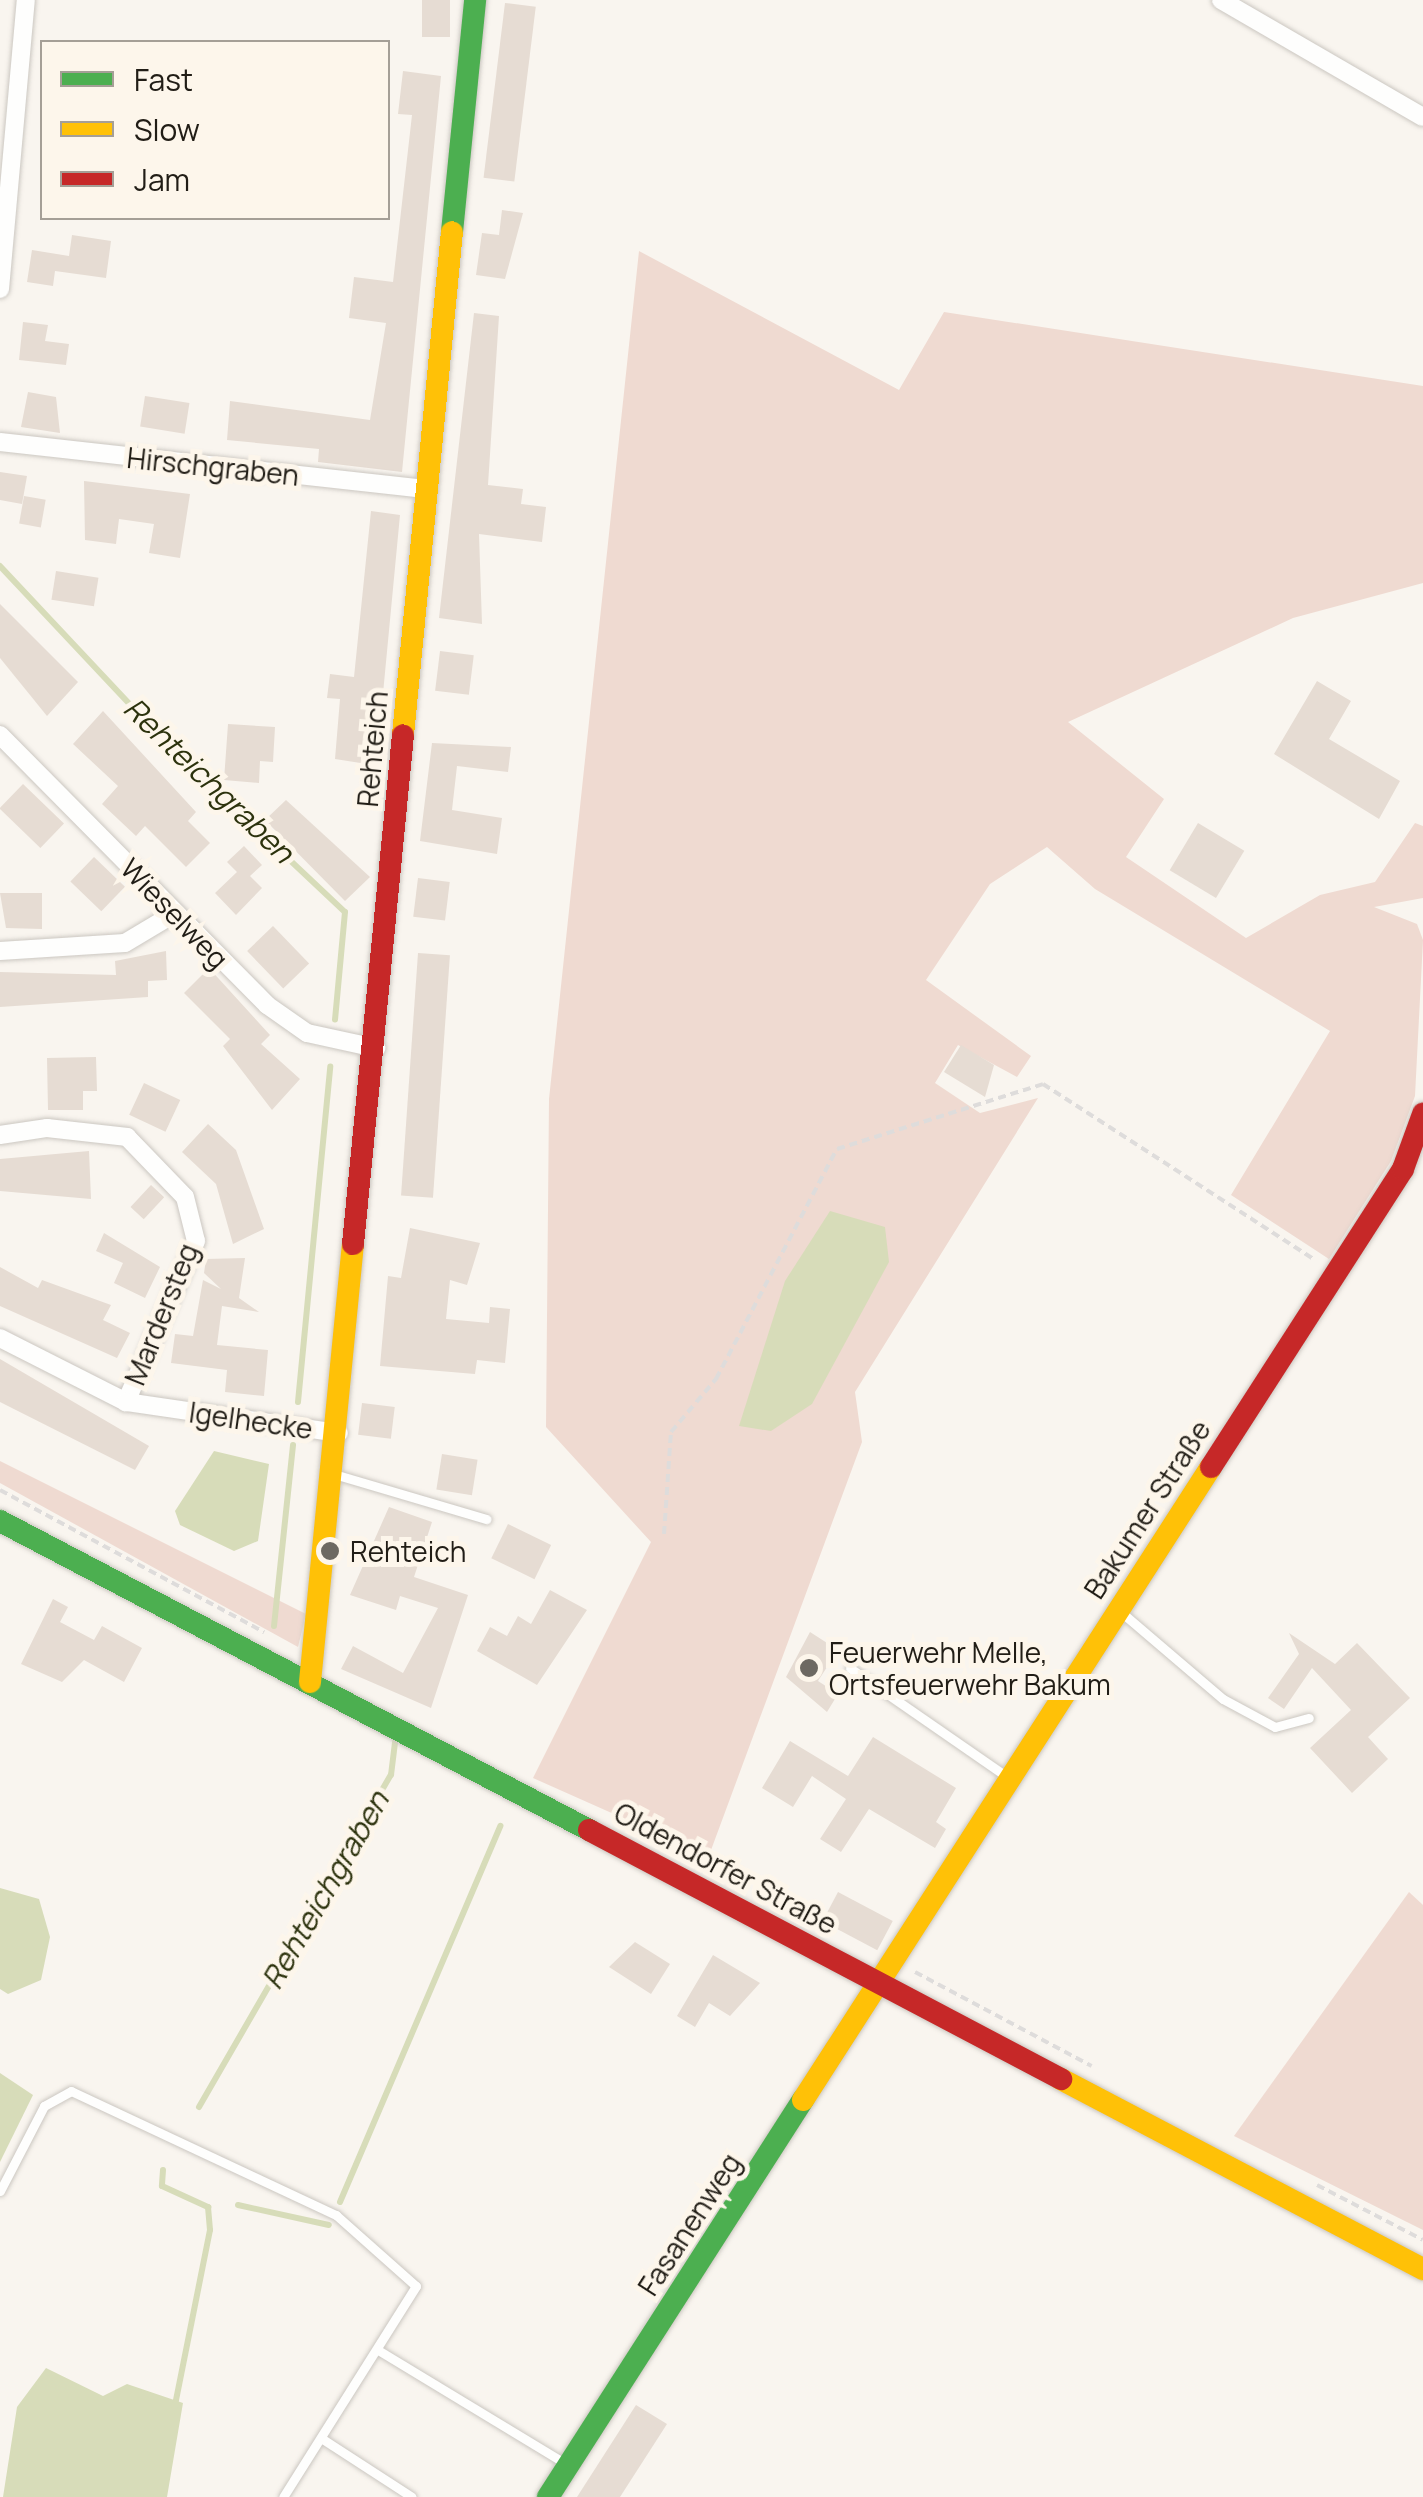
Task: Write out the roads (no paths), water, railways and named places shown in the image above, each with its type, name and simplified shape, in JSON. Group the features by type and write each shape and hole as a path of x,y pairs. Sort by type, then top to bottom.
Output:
{"street":[{"path":"0,289 26,0"},
{"name":"Rehteich","path":"310,1682 339,1433 475,0"},
{"path":"1221,0 1423,117"},
{"name":"Hirschgraben","path":"0,442 426,490"},
{"name":"Wieselweg","path":"0,735 172,915 307,1032 376,1048"},
{"path":"0,951 125,943 172,915"},
{"name":"Bakumer Straße","path":"880,1984 1117,1608 1404,1170 1423,1114"},
{"name":"Mardersteg","path":"0,1135 46,1128 128,1137 184,1197 196,1241 126,1402"},
{"name":"Igelhecke","path":"0,1338 126,1402 339,1433"},
{"name":"Oldendorfer Straße","path":"0,1521 1423,2269"},
{"name":"Fasanenweg","path":"548,2497 880,1984"}],"lane":[{"path":"334,1474 486,1519"},
{"path":"1117,1608 1223,1699 1275,1726 1308,1718"},
{"path":"850,1668 1012,1779"},
{"path":"0,2191 44,2106 71,2091 336,2215 416,2286 283,2497"},
{"path":"378,2350 569,2466"},
{"path":"320,2438 412,2497"}],"waterway":[{"name":"Rehteichgraben","path":"0,566 173,750 345,912 335,1020"},
{"name":"Rehteichgraben","path":"298,1402 330,1067"},
{"name":"Rehteichgraben","path":"274,1626 293,1445"},
{"name":"Rehteichgraben","path":"199,2107 391,1775 395,1740"},
{"path":"340,2202 500,1826"},
{"name":"Rehteichgraben","path":"163,2170 162,2186 208,2207 210,2230 174,2410"},
{"path":"238,2205 329,2225"}],"place":[{"name":"Rehteich","path":"330,1551"},
{"name":"Feuerwehr Melle, Ortsfeuerwehr Bakum","path":"809,1668"}]}
